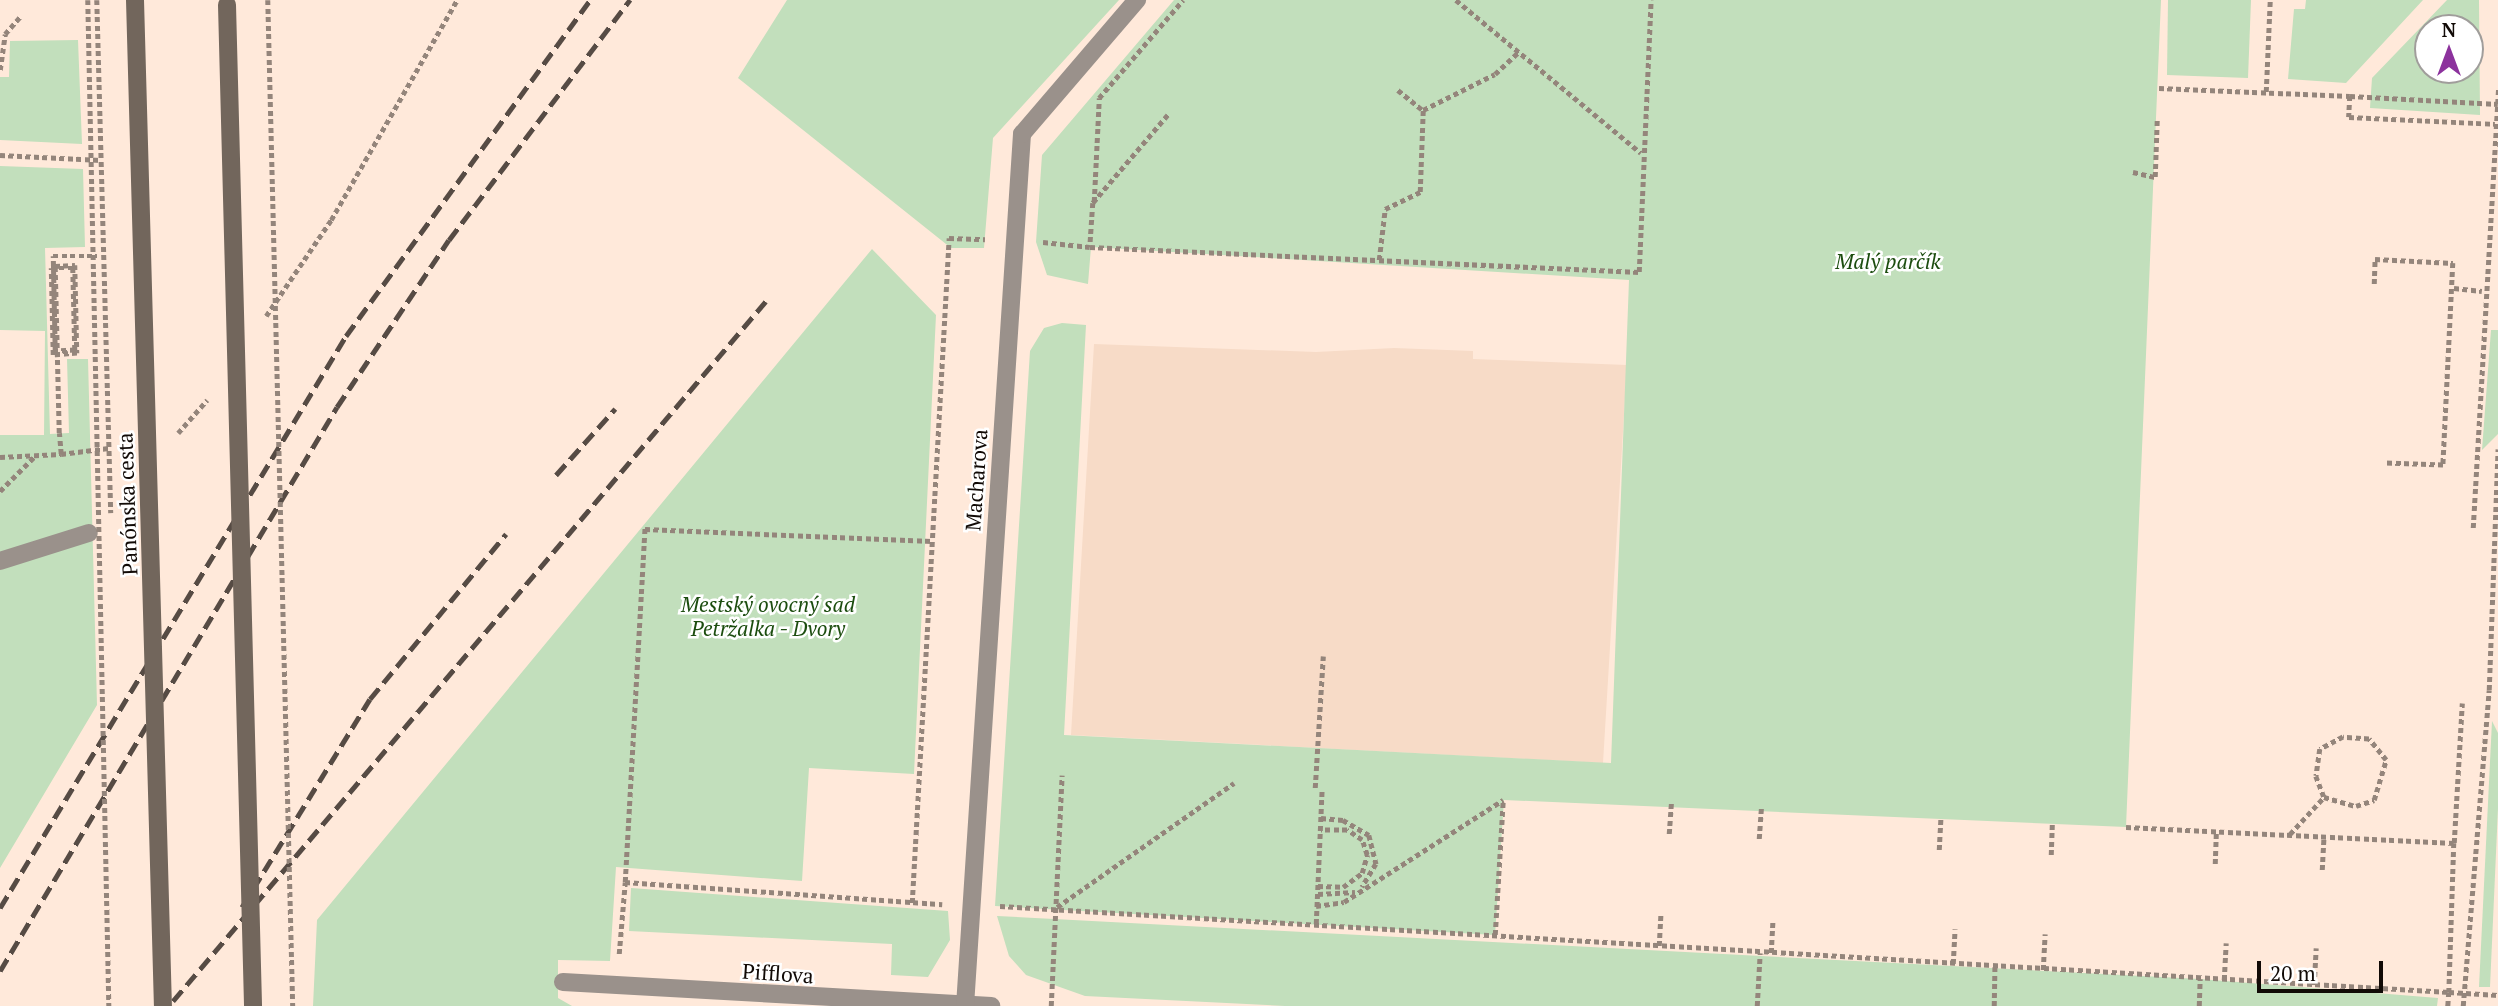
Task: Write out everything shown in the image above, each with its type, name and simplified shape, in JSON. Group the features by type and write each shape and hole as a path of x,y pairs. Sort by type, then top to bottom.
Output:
{"main road":[{"name":"Panónska cesta","path":"135,0 163,1006"},
{"path":"228,5 253,1006"}],"street":[{"name":"Macharova","path":"965,1005 1022,134 1137,0"},
{"path":"0,561 89,533"},
{"name":"Pifflova","path":"564,982 990,1006"}],"path":[{"path":"88,0 97,256 109,1006"},
{"path":"97,0 111,520"},
{"path":"268,0 293,1006"},
{"path":"264,320 338,208 457,0"},
{"path":"1090,247 1099,98 1183,0"},
{"path":"1456,0 1642,153"},
{"path":"912,903 949,238 1639,272 1642,153 1651,0"},
{"path":"2266,92 2270,0"},
{"path":"0,71 5,34 20,17"},
{"path":"1423,110 1495,74 1519,52"},
{"path":"2159,88 2498,104"},
{"path":"2473,528 2482,291 2496,150 2498,88"},
{"path":"1398,90 1423,110"},
{"path":"2350,96 2349,117 2495,124"},
{"path":"1379,260 1385,209 1420,191 1423,110"},
{"path":"1093,203 1168,115"},
{"path":"2133,172 2155,177 2157,120"},
{"path":"0,155 101,160"},
{"path":"61,454 59,433 58,363 57,350 56,280 55,266 75,265 78,354 65,354 53,355 51,268 62,268 73,268 75,350 65,351 55,351 54,270 53,256 97,256"},
{"path":"2374,284 2375,258 2453,263 2443,465 2385,463"},
{"path":"2454,288 2482,291"},
{"path":"0,457 109,448"},
{"path":"2463,1006 2489,690 2498,449"},
{"path":"0,491 36,455"},
{"path":"617,985 645,529 932,541"},
{"path":"1315,788 1323,656"},
{"path":"2448,1006 2462,703"},
{"path":"2343,737 2369,739 2386,760 2374,800 2356,806 2324,797 2316,776 2320,749 2343,737"},
{"path":"1051,1006 1062,775"},
{"path":"1056,908 1234,783"},
{"path":"1316,925 1322,788"},
{"path":"2290,835 2324,797"},
{"path":"1316,906 1344,902 1503,800 1495,935"},
{"path":"1669,834 1671,802"},
{"path":"1759,839 1761,807"},
{"path":"1939,850 1941,817"},
{"path":"1318,894 1353,893 1376,864 1369,835 1359,826 1321,818"},
{"path":"2051,855 2052,822"},
{"path":"2126,827 2454,843"},
{"path":"1318,886 1343,887 1362,873 1367,855 1362,840 1347,830 1321,830"},
{"path":"2215,864 2216,832"},
{"path":"2322,870 2325,836"},
{"path":"625,882 912,903 1056,908 1760,953 2498,995"},
{"path":"1659,946 1661,913"},
{"path":"1771,953 1773,920"},
{"path":"1953,964 1955,929"},
{"path":"2043,970 2045,934"},
{"path":"2224,980 2226,943"},
{"path":"2314,985 2316,948"},
{"path":"1757,1006 1760,953"},
{"path":"1994,1006 1996,967"},
{"path":"2199,1006 2200,979"}],"shaded area":[{"path":"1094,344 1316,352 1394,348 1473,351 1473,359 1627,365 1603,763 1071,735"}],"green space":[{"path":"787,0 1119,0 993,138 984,248 951,248 738,78"},
{"name":"Malý parčík","path":"1174,0 2161,0 2126,827 1504,800 1495,935 995,906 1030,351 1044,328 1062,323 1086,325 1064,735 1611,763 1629,280 1091,247 1088,284 1047,275 1036,242 1042,155"},
{"path":"2168,0 2251,0 2248,78 2167,75"},
{"path":"2306,0 2423,0 2346,83 2288,79 2294,9 2305,9"},
{"path":"2447,0 2479,0 2479,14 2434,14"},
{"path":"2414,34 2414,84 2480,84 2480,115 2370,108 2372,78"},
{"path":"78,40 82,144 0,140 0,77 9,77 10,41"},
{"path":"0,166 83,169 85,247 45,248 50,434 69,433 67,359 88,359 97,705 0,868 0,435 44,435 45,331 0,330"},
{"name":"Mestský ovocný sad Petržalka - Dvory","path":"872,249 936,315 914,774 809,768 802,881 616,867 610,961 558,960 558,998 572,1006 313,1006 317,920"},
{"path":"2491,330 2498,330 2498,434 2482,450"},
{"path":"2492,721 2498,733 2498,808 2490,987 2479,987"},
{"path":"631,888 948,911 950,940 928,977 891,975 892,944 629,931"},
{"path":"997,916 2200,979 2438,998 2437,1006 1285,1006 1085,996 1026,975 1009,956"}],"railway":[{"path":"0,908 346,336 590,0"},
{"path":"0,971 337,407 449,240 630,0"},
{"path":"173,1001 766,301"},
{"path":"556,475 615,409"},
{"path":"242,907 370,699 506,534"}]}
